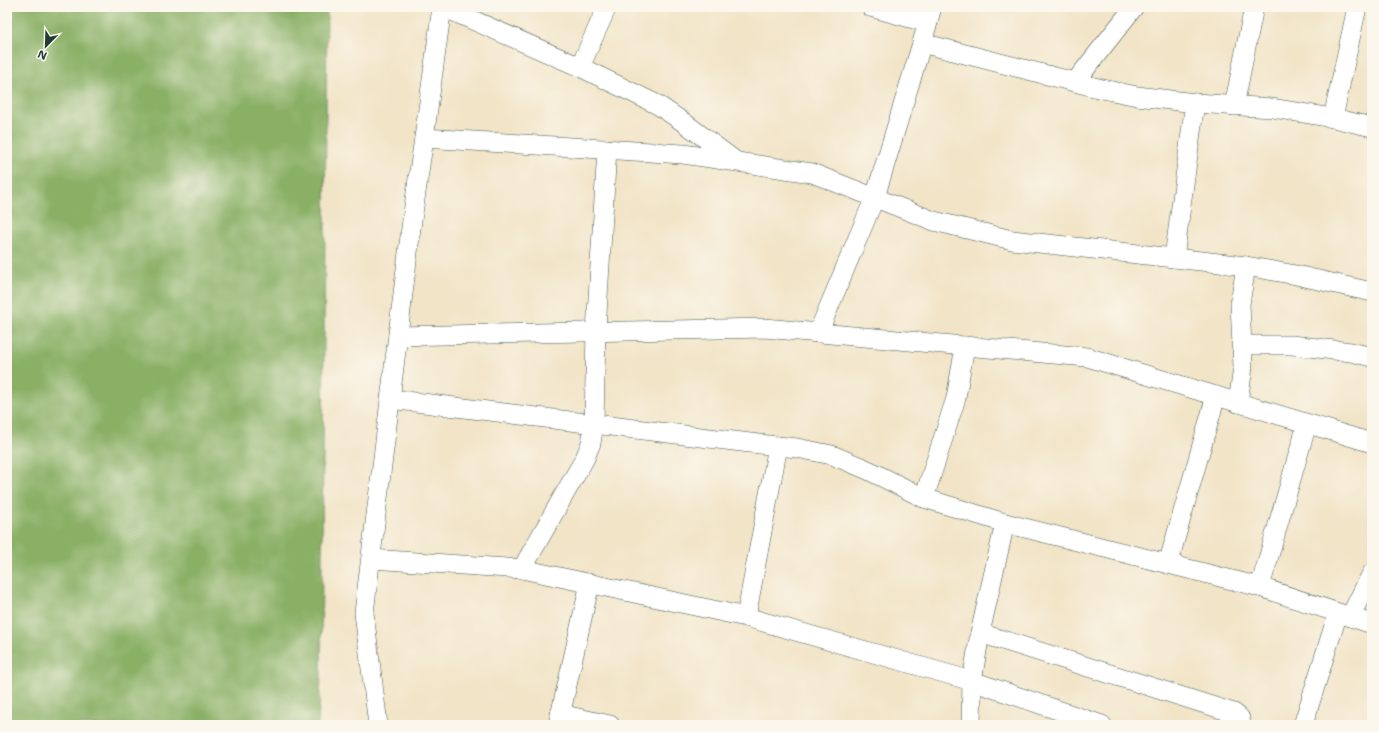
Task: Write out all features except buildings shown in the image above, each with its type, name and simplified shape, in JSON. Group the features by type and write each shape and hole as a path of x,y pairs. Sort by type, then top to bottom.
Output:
{"street":[{"path":"378,725 364,613 412,220 442,7 580,67 658,105 735,161"},
{"path":"580,67 607,7"},
{"path":"818,333 875,197 930,15 871,7"},
{"path":"1075,82 1134,7"},
{"path":"1234,106 1254,7"},
{"path":"1333,118 1357,7"},
{"path":"922,43 1075,82 1137,96 1195,103 1272,108 1333,118 1372,127"},
{"path":"1174,258 1195,103"},
{"path":"424,138 682,154 812,173 934,221 1012,240 1246,266 1296,275 1372,292"},
{"path":"522,569 585,458 591,443 594,424 596,331 608,149"},
{"path":"1238,403 1243,367 1240,304 1246,266"},
{"path":"398,336 764,328 1087,357 1372,443"},
{"path":"1241,345 1292,345 1350,352 1372,357"},
{"path":"924,498 956,398 965,346"},
{"path":"1168,564 1216,396"},
{"path":"390,399 797,448 832,456 868,470 924,498 1005,523 1260,587 1372,624"},
{"path":"1260,587 1307,424"},
{"path":"746,617 778,446"},
{"path":"971,725 972,682 980,633 1005,523"},
{"path":"371,559 522,569 746,617 972,682 1102,725"},
{"path":"1303,725 1344,615 1372,573"},
{"path":"590,583 559,719 610,725"},
{"path":"980,633 1234,713 1240,718 1241,725"}],"green space":[{"path":"7,7 327,7 321,677 318,725 7,725"}]}
